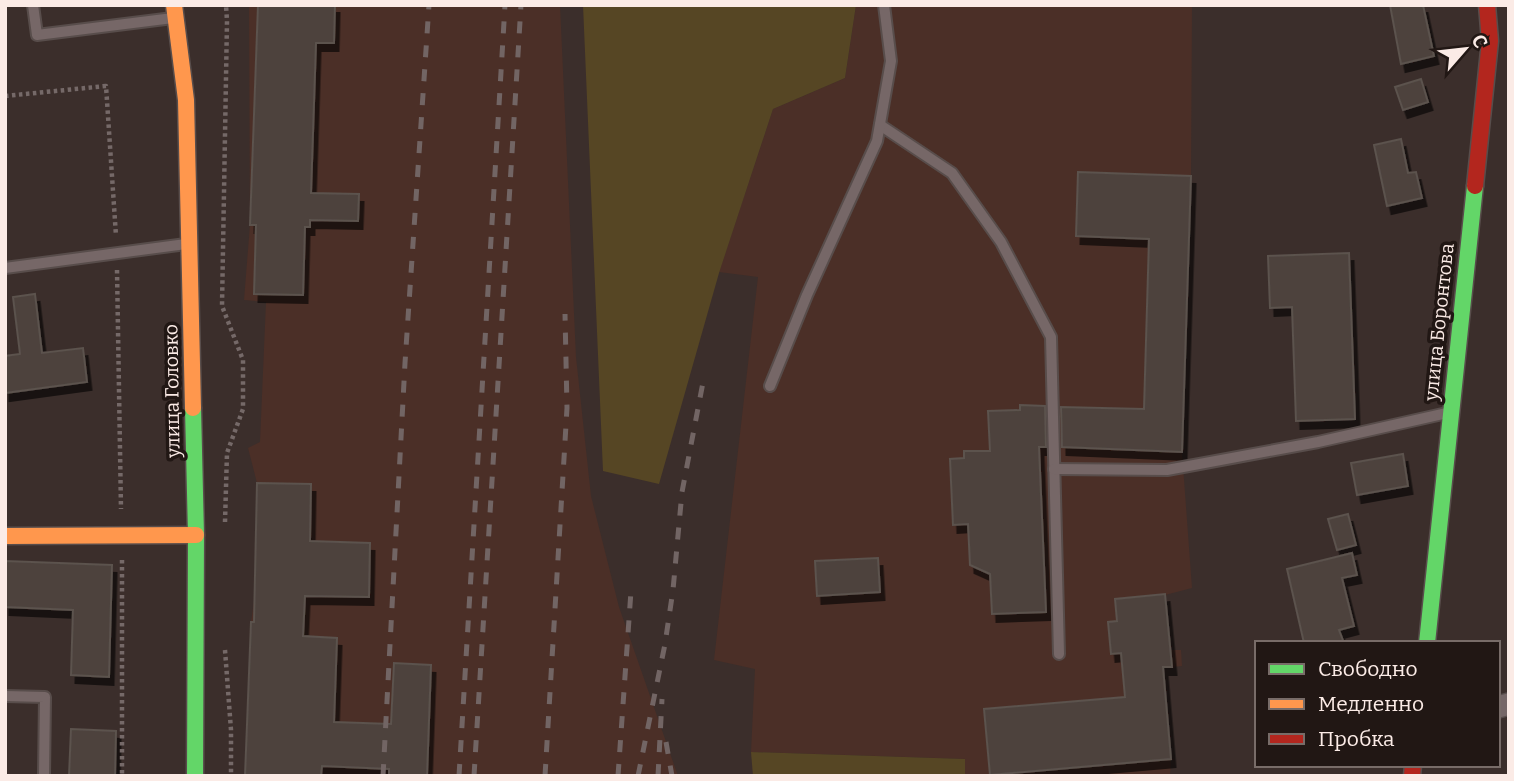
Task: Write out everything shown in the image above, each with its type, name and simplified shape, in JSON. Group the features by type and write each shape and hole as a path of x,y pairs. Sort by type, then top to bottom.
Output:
{"street":[{"name":"улица Боронтова","path":"1426,641 1490,41 1487,5"},
{"name":"улица Головко","path":"175,11 186,100 196,535 195,776"},
{"path":"5,536 196,535"}],"lane":[{"path":"33,5 37,35 175,11"},
{"path":"770,386 807,295 877,141 891,61 884,5"},
{"path":"880,125 952,173 1001,242 1051,337 1059,654"},
{"path":"5,268 189,243"},
{"path":"1054,469 1167,470 1318,442 1451,412"},
{"path":"5,696 45,697 44,776"}],"path":[{"path":"225,531 227,453 243,410 243,360 222,306 228,21 226,5"},
{"path":"5,96 106,86 116,253 122,776"},
{"path":"225,649 231,730 231,776"}],"shaded area":[{"path":"249,5 560,5 576,357 591,496 619,607 678,776 321,776 322,766 362,767 363,723 334,722 337,638 303,636 303,624 251,622 255,594 369,597 370,543 310,541 311,484 257,483 248,448 260,442 266,302 244,300 250,225"},
{"path":"583,5 856,5 845,78 773,109 719,273 659,484 603,471"},
{"path":"856,5 1192,5 1191,176 1182,452 1192,588 1165,595 1170,650 1181,650 1182,666 1163,668 1170,776 965,776 965,759 751,752 755,669 714,660 758,277 719,272 773,109 845,78"},
{"path":"751,752 965,759 965,776 753,776"}],"building":[{"path":"258,5 335,5 334,43 316,43 311,193 359,194 358,221 310,220 310,227 305,227 303,295 254,294 256,225 250,225"},
{"path":"1390,5 1423,5 1434,56 1401,64"},
{"path":"1421,79 1428,102 1403,110 1395,87"},
{"path":"1401,139 1408,173 1416,172 1422,198 1387,206 1374,145"},
{"path":"1078,172 1191,176 1182,452 1062,447 1061,407 1144,409 1149,239 1076,236"},
{"path":"1349,253 1355,419 1296,421 1292,307 1270,308 1268,256"},
{"path":"35,294 42,353 83,348 87,382 5,393 5,356 20,354 13,297"},
{"path":"1020,405 1045,406 1046,447 1039,447 1046,612 992,614 990,574 970,565 968,524 953,525 950,459 964,458 964,451 990,451 988,411 1020,410"},
{"path":"1403,454 1408,486 1357,495 1351,463"},
{"path":"257,483 311,484 310,541 370,543 369,597 305,596 303,636 337,638 334,722 391,724 394,663 431,665 427,776 389,776 389,769 322,766 321,776 245,776 251,622 254,622"},
{"path":"1348,514 1356,545 1337,550 1328,519"},
{"path":"1352,553 1357,575 1342,578 1354,626 1339,630 1343,641 1304,641 1287,569"},
{"path":"878,558 880,592 817,596 815,561"},
{"path":"5,561 112,565 109,677 71,675 73,610 5,607"},
{"path":"1165,594 1172,667 1163,667 1171,759 990,775 984,709 1125,697 1121,653 1111,654 1108,622 1117,621 1115,599"},
{"path":"71,729 116,731 115,776 69,776"}],"railway":[{"path":"383,776 405,363 429,5"},
{"path":"459,776 505,5"},
{"path":"474,776 521,5"},
{"path":"545,776 567,408 565,314"},
{"path":"638,776 665,644 682,492 704,377"},
{"path":"618,776 631,591"},
{"path":"658,776 662,699"},
{"path":"666,742 672,776"}],"traffic: fast":[{"path":"1427,641 1475,186"},
{"path":"193,408 196,535 195,776"}],"traffic: slow":[{"path":"174,5 186,100 193,408"},
{"path":"5,536 196,535"}],"traffic: jam":[{"path":"1475,186 1490,41 1487,5"},
{"path":"1412,776 1413,767"}]}
